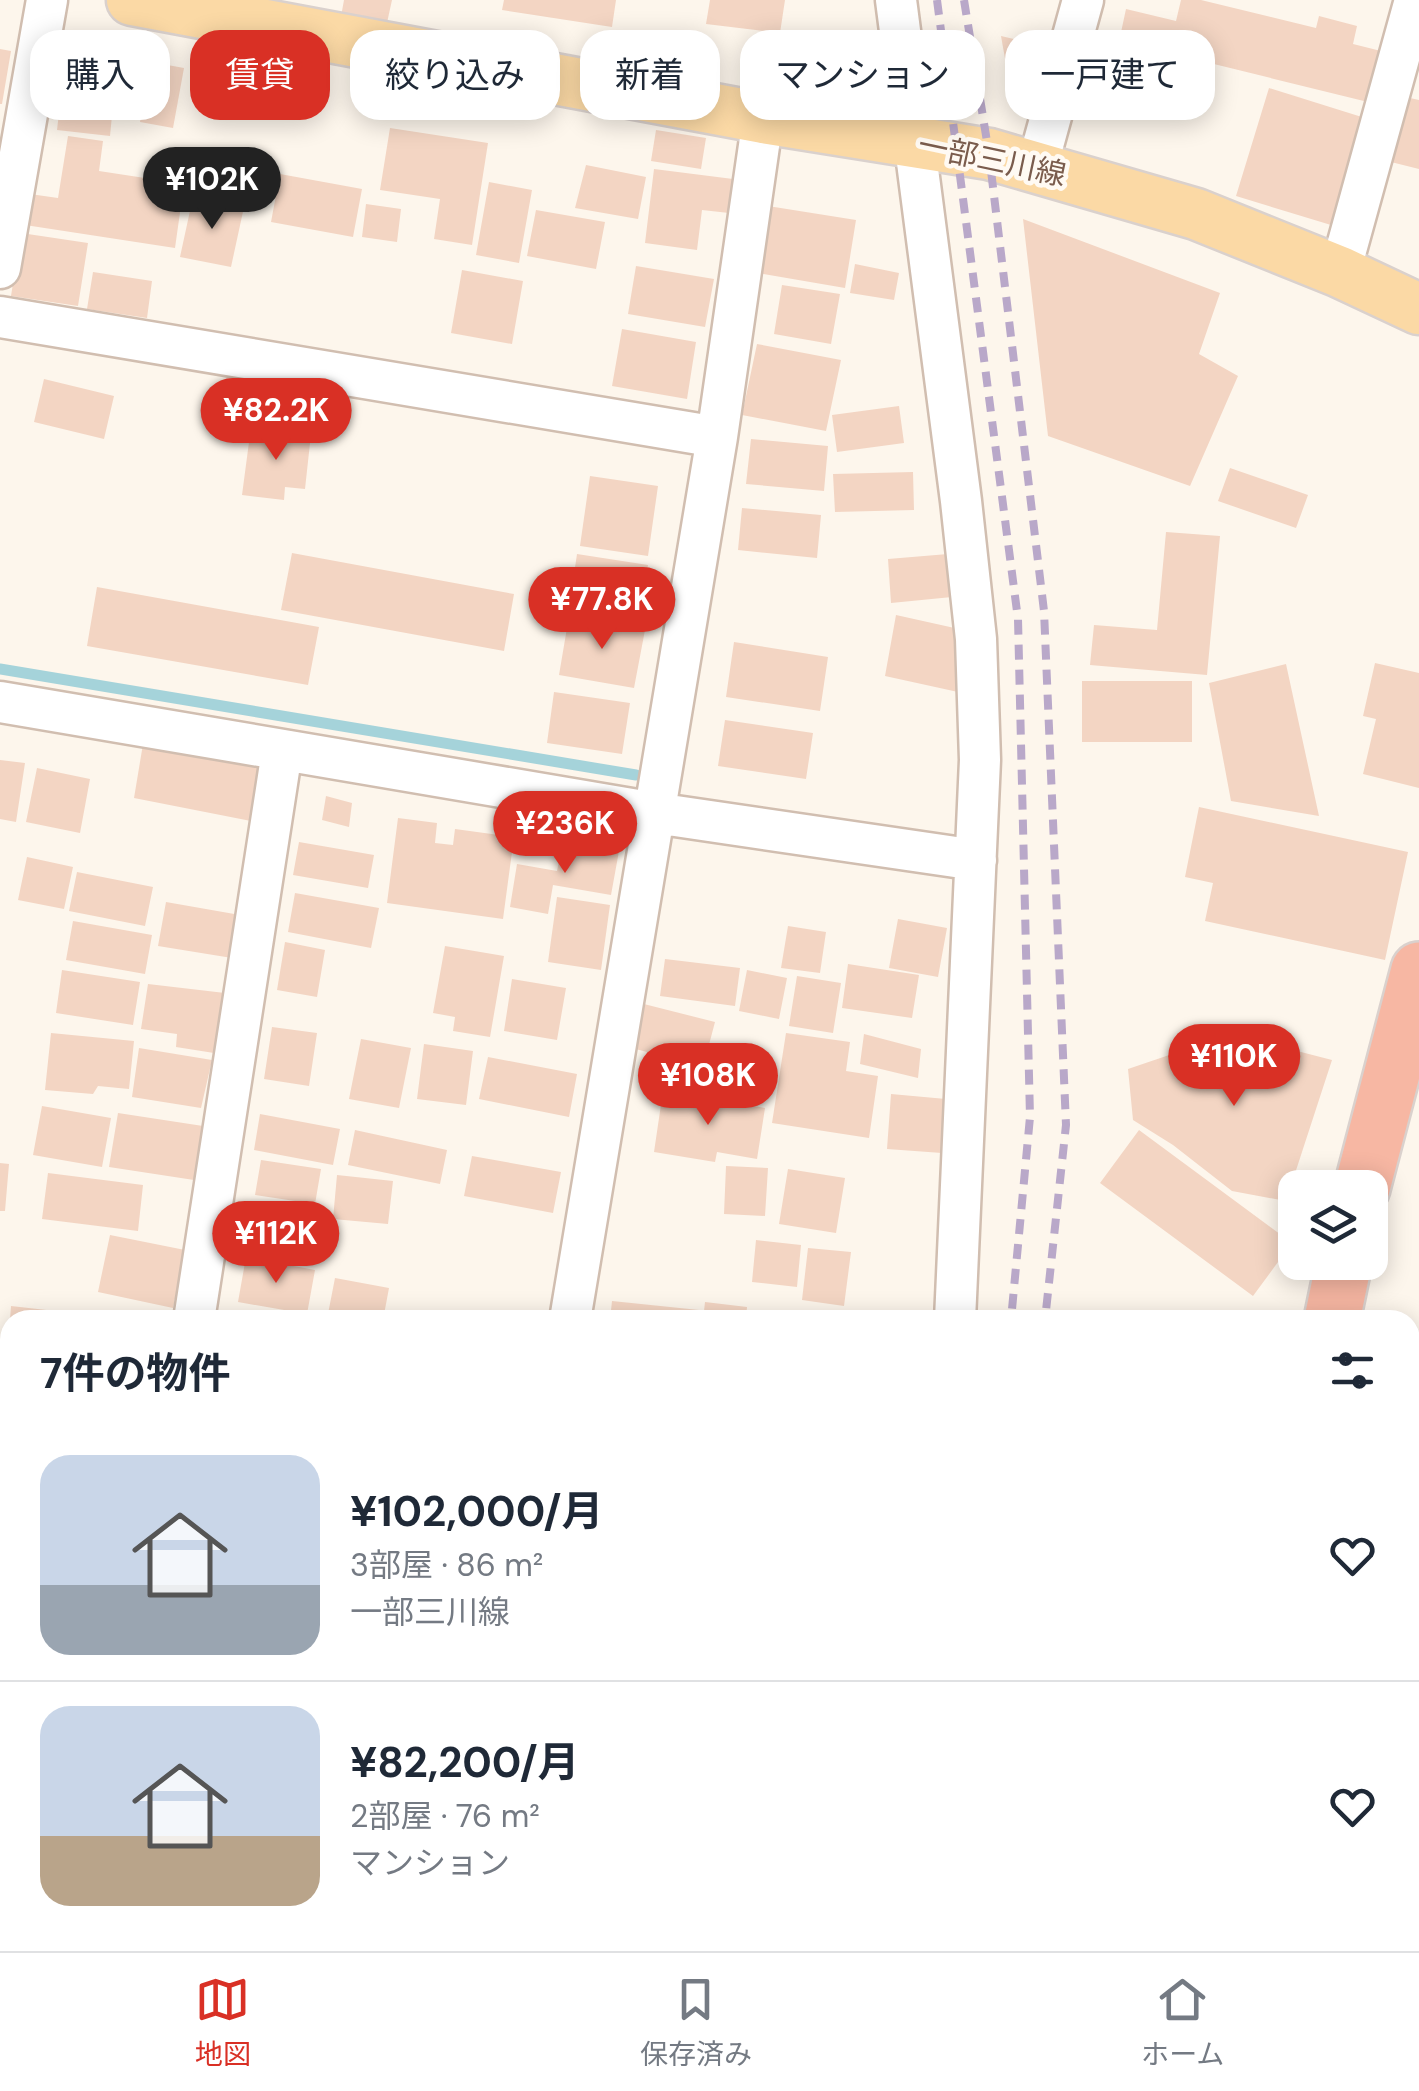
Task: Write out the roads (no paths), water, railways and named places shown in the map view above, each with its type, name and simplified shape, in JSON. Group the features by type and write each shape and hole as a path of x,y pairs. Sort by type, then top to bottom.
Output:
{"highway":[{"path":"1367,1170 1419,970"},
{"path":"1334,1310 1340,1280"}],"main road":[{"name":"一部三川線","path":"132,0 740,114"},
{"name":"一部三川線","path":"775,120 989,154 1037,167 1196,214 1340,272 1419,309"}],"street":[{"path":"0,268 48,0"},
{"path":"896,0 976,638 980,760 955,1310"},
{"path":"1037,167 1083,0"},
{"path":"1340,272 1415,0"},
{"path":"572,1310 717,437 763,120"},
{"path":"0,317 717,437"},
{"path":"0,702 655,813 976,860"},
{"path":"196,1310 282,751"}],"waterway":[{"path":"0,669 636,775"}],"railway":[{"path":"937,0 1018,619 1030,1117 1012,1310"},
{"path":"964,0 989,154 1044,611 1066,1125 1046,1310"}]}
